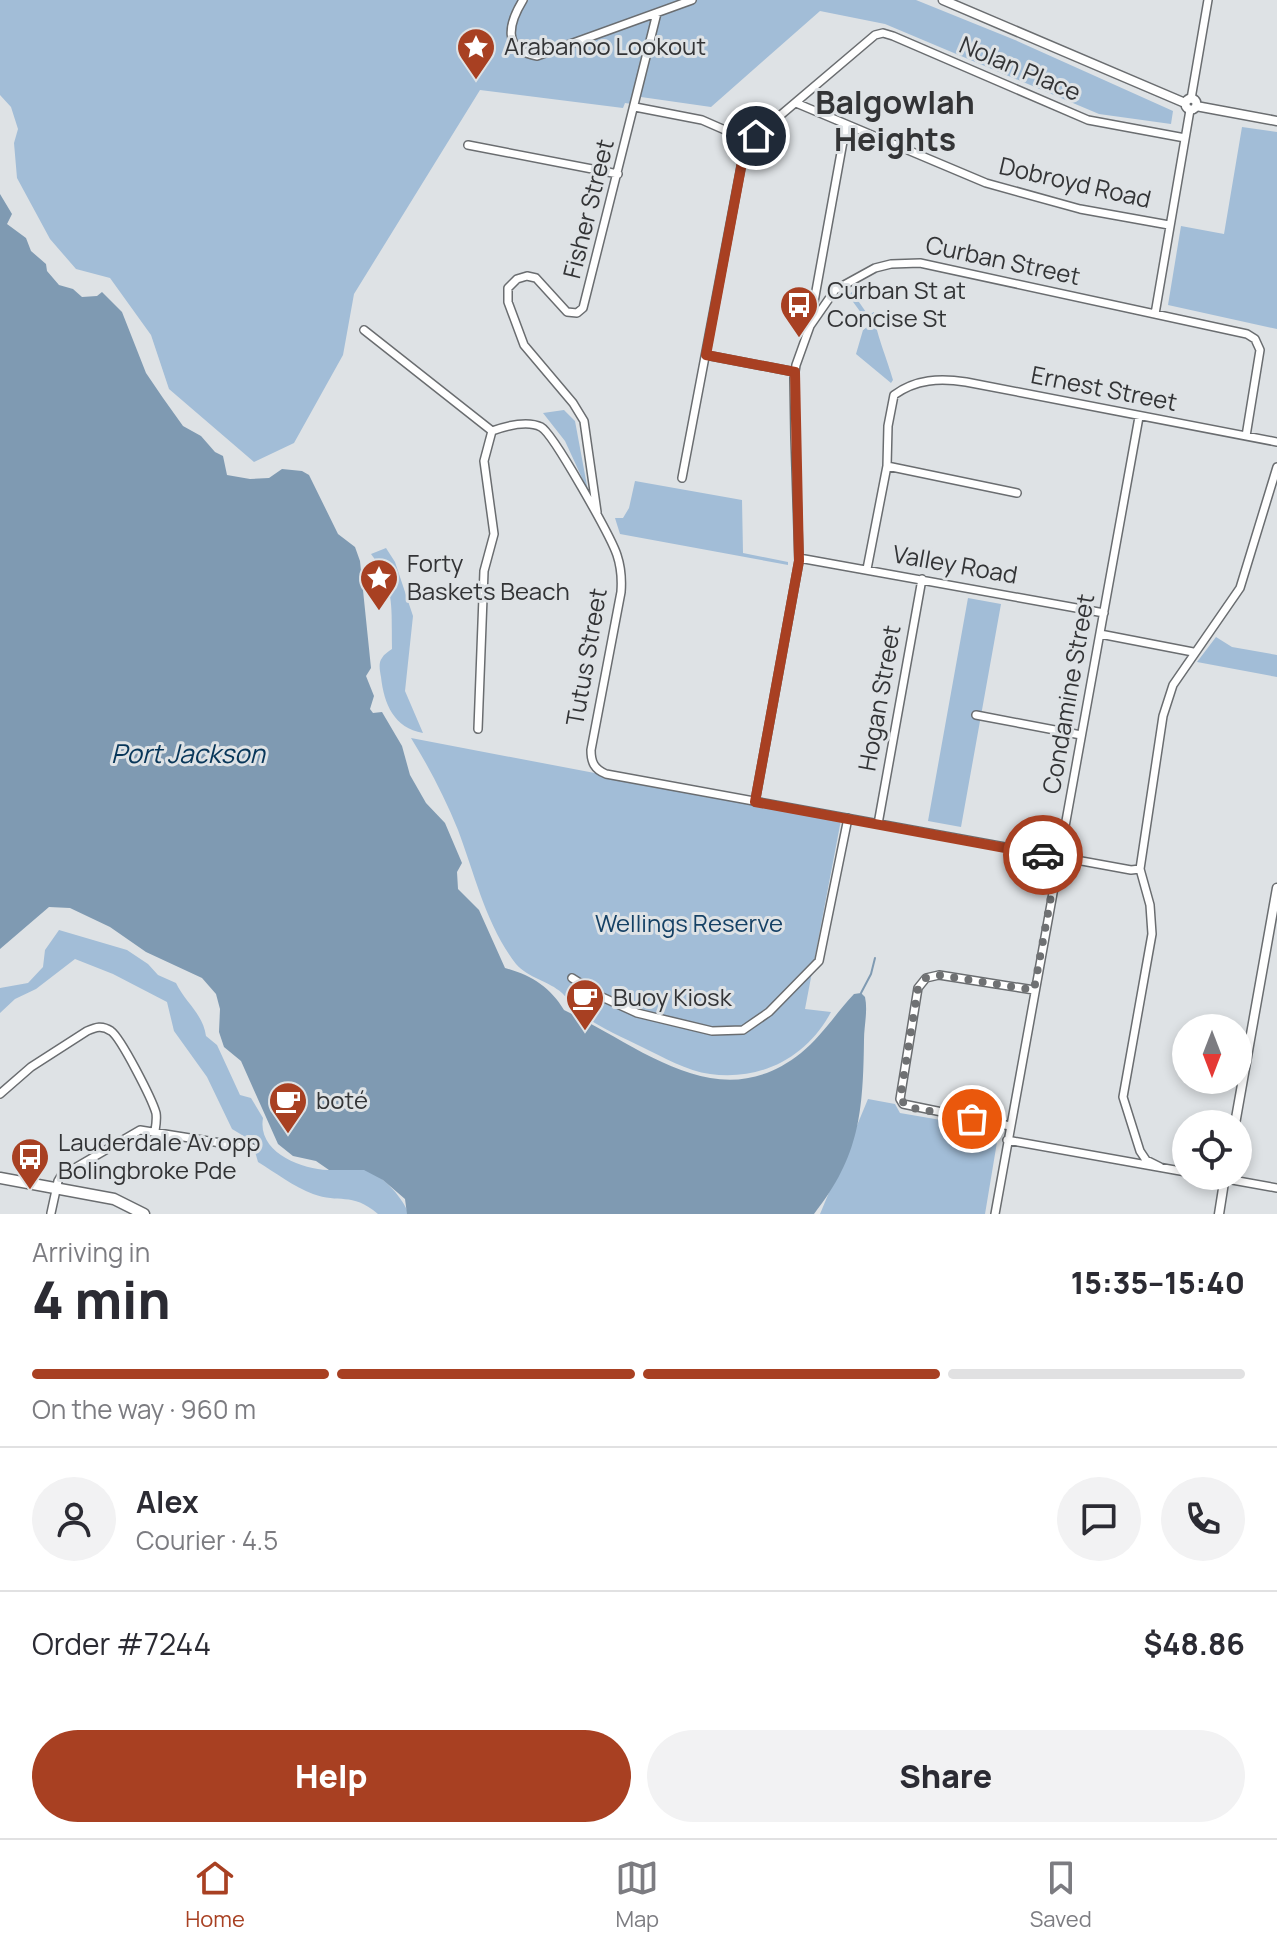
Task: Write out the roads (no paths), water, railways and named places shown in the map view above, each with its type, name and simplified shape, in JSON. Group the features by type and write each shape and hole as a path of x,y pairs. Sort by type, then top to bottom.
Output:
{"main road":[{"path":"0,1178 114,1199 144,1214"}],"street":[{"path":"523,0 512,19 511,36 520,50 537,56 692,0"},
{"path":"943,0 1191,104 1277,121"},
{"path":"1155,314 1208,0"},
{"name":"Fisher Street","path":"597,514 582,416 524,345 507,298 508,288 513,281 532,277 542,283 567,312 582,310 657,13"},
{"name":"Nolan Place","path":"750,141 875,35 890,34 1088,120 1185,138"},
{"name":"Dobroyd Road","path":"796,103 986,183 1080,209 1169,225"},
{"path":"635,107 702,120 750,141 743,157 682,478"},
{"path":"810,326 846,125"},
{"path":"468,145 618,174"},
{"name":"Curban Street","path":"755,802 799,558 795,372 810,326 835,290 875,268 920,263 1242,332 1255,339 1260,355 1246,436"},
{"path":"817,278 835,290"},
{"path":"364,330 492,431 531,424 550,433 597,514"},
{"path":"706,355 795,372"},
{"name":"Ernest Street","path":"887,466 888,426 894,395 904,387 923,381 949,379 1277,442"},
{"name":"Condamine Street","path":"995,1214 1139,417"},
{"path":"478,729 484,571 494,534 484,461 492,431"},
{"path":"867,569 887,466 1017,493"},
{"path":"1160,1167 1146,1160 1140,1151 1123,1097 1152,934 1150,905 1140,869 1166,702 1193,652 1240,588 1277,467"},
{"name":"Tutus Street","path":"597,514 618,557 621,582 591,750 593,763 606,774 755,802"},
{"name":"Valley Road","path":"799,558 1104,613"},
{"name":"Hogan Street","path":"878,824 922,579"},
{"path":"1100,634 1193,652"},
{"path":"976,715 1081,735"},
{"path":"755,802 1058,858 1140,869"},
{"path":"572,978 602,997 643,1015 712,1031 727,1033 743,1030 769,1012 819,961 848,818"},
{"path":"1237,1110 1277,888"},
{"path":"1010,1126 908,1107 900,1099 918,988 926,978 939,975 1034,990"},
{"path":"0,1094 31,1067 87,1031 97,1026 104,1027 113,1032 122,1044 156,1112 155,1131"},
{"path":"51,1213 61,1176 140,1130 252,1148"},
{"path":"1007,1140 1172,1169"},
{"path":"1252,1183 1277,1188"},
{"path":"1219,1214 1223,1190"}],"water":[{"name":"Port Jackson","path":"0,194 12,214 7,224 26,238 31,251 46,264 47,271 59,285 73,289 82,297 97,296 102,292 122,312 146,373 183,426 201,436 215,452 223,456 227,475 269,478 282,469 309,475 338,534 355,547 360,561 371,668 366,676 374,696 370,709 373,713 382,712 402,746 410,775 426,803 445,823 462,863 457,872 458,889 479,910 505,968 539,983 564,1010 651,1057 680,1070 710,1078 740,1079 770,1072 809,1046 854,994 861,993 865,997 862,1089 856,1132 841,1172 814,1214 407,1214 405,1199 383,1180 364,1170 329,1170 316,1161 293,1156 278,1144 241,1061 224,1047 219,1032 220,1009 216,994 202,978 146,952 110,927 70,908 49,907 0,949"}],"waterway":[{"path":"861,993 875,958"}],"place":[{"name":"Arabanoo Lookout","path":"476,81"},
{"name":"Curban St at Concise St","path":"799,339"},
{"name":"Forty Baskets Beach","path":"379,612"},
{"name":"Buoy Kiosk","path":"585,1032"},
{"name":"boté","path":"288,1135"},
{"name":"Lauderdale Av opp Bolingbroke Pde","path":"30,1191"}],"district":[{"name":"Balgowlah Heights","path":"895,122"}],"park label":[{"name":"Wellings Reserve","path":"689,924"}]}
